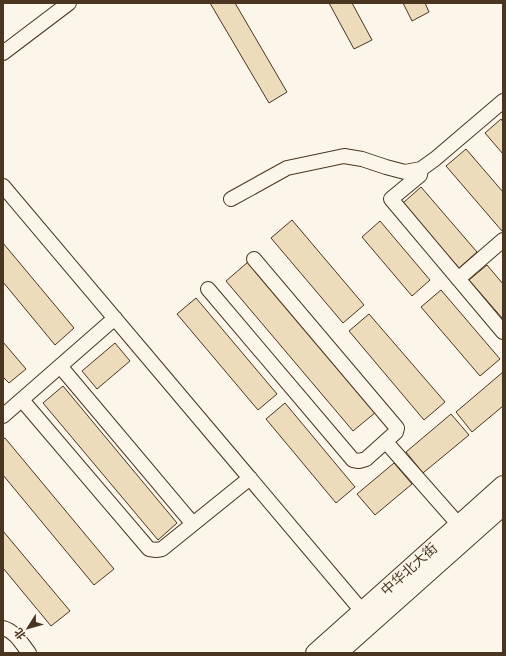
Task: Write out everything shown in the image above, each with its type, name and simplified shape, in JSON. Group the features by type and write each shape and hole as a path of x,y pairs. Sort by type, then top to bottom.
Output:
{"main road":[{"name":"中华北大街","path":"315,653 503,485"},
{"name":"中华北大街","path":"338,653 503,506"}],"street":[{"path":"3,53 62,5"},
{"path":"232,199 287,168 344,156 362,159 405,172 421,170 503,101"},
{"path":"421,170 420,175 391,199 503,332"},
{"path":"3,186 362,611"},
{"path":"458,279 503,240"},
{"path":"208,289 353,460 359,462 366,459 396,432 397,428 254,259"},
{"path":"3,416 115,318"},
{"path":"60,366 193,524"},
{"path":"22,400 150,549 162,549 250,478"},
{"path":"386,442 459,525"},
{"path":"3,628 14,634 29,653"}],"building":[{"path":"210,3 235,3 287,92 269,103"},
{"path":"329,3 352,3 372,40 354,49"},
{"path":"403,3 425,3 429,12 412,21"},
{"path":"501,119 503,122 503,154 485,133"},
{"path":"466,149 503,192 502,231 446,166"},
{"path":"421,187 477,252 459,268 403,203"},
{"path":"292,220 364,305 343,323 271,238"},
{"path":"380,221 430,280 412,296 362,237"},
{"path":"3,243 74,328 55,345 3,282"},
{"path":"248,262 376,412 353,431 226,281"},
{"path":"487,265 503,284 503,319 469,280"},
{"path":"441,290 500,359 480,376 421,307"},
{"path":"196,298 277,394 258,410 177,314"},
{"path":"369,314 445,402 424,420 349,331"},
{"path":"3,342 26,369 9,383 3,377"},
{"path":"115,343 130,361 97,389 82,371"},
{"path":"503,372 503,406 472,432 456,412"},
{"path":"63,386 177,523 158,540 43,403"},
{"path":"285,403 355,487 336,503 266,419"},
{"path":"451,414 469,435 423,473 406,452"},
{"path":"5,438 114,569 94,585 3,475 3,439"},
{"path":"394,463 412,484 375,515 357,494"},
{"path":"3,531 70,611 51,626 3,568"}]}
